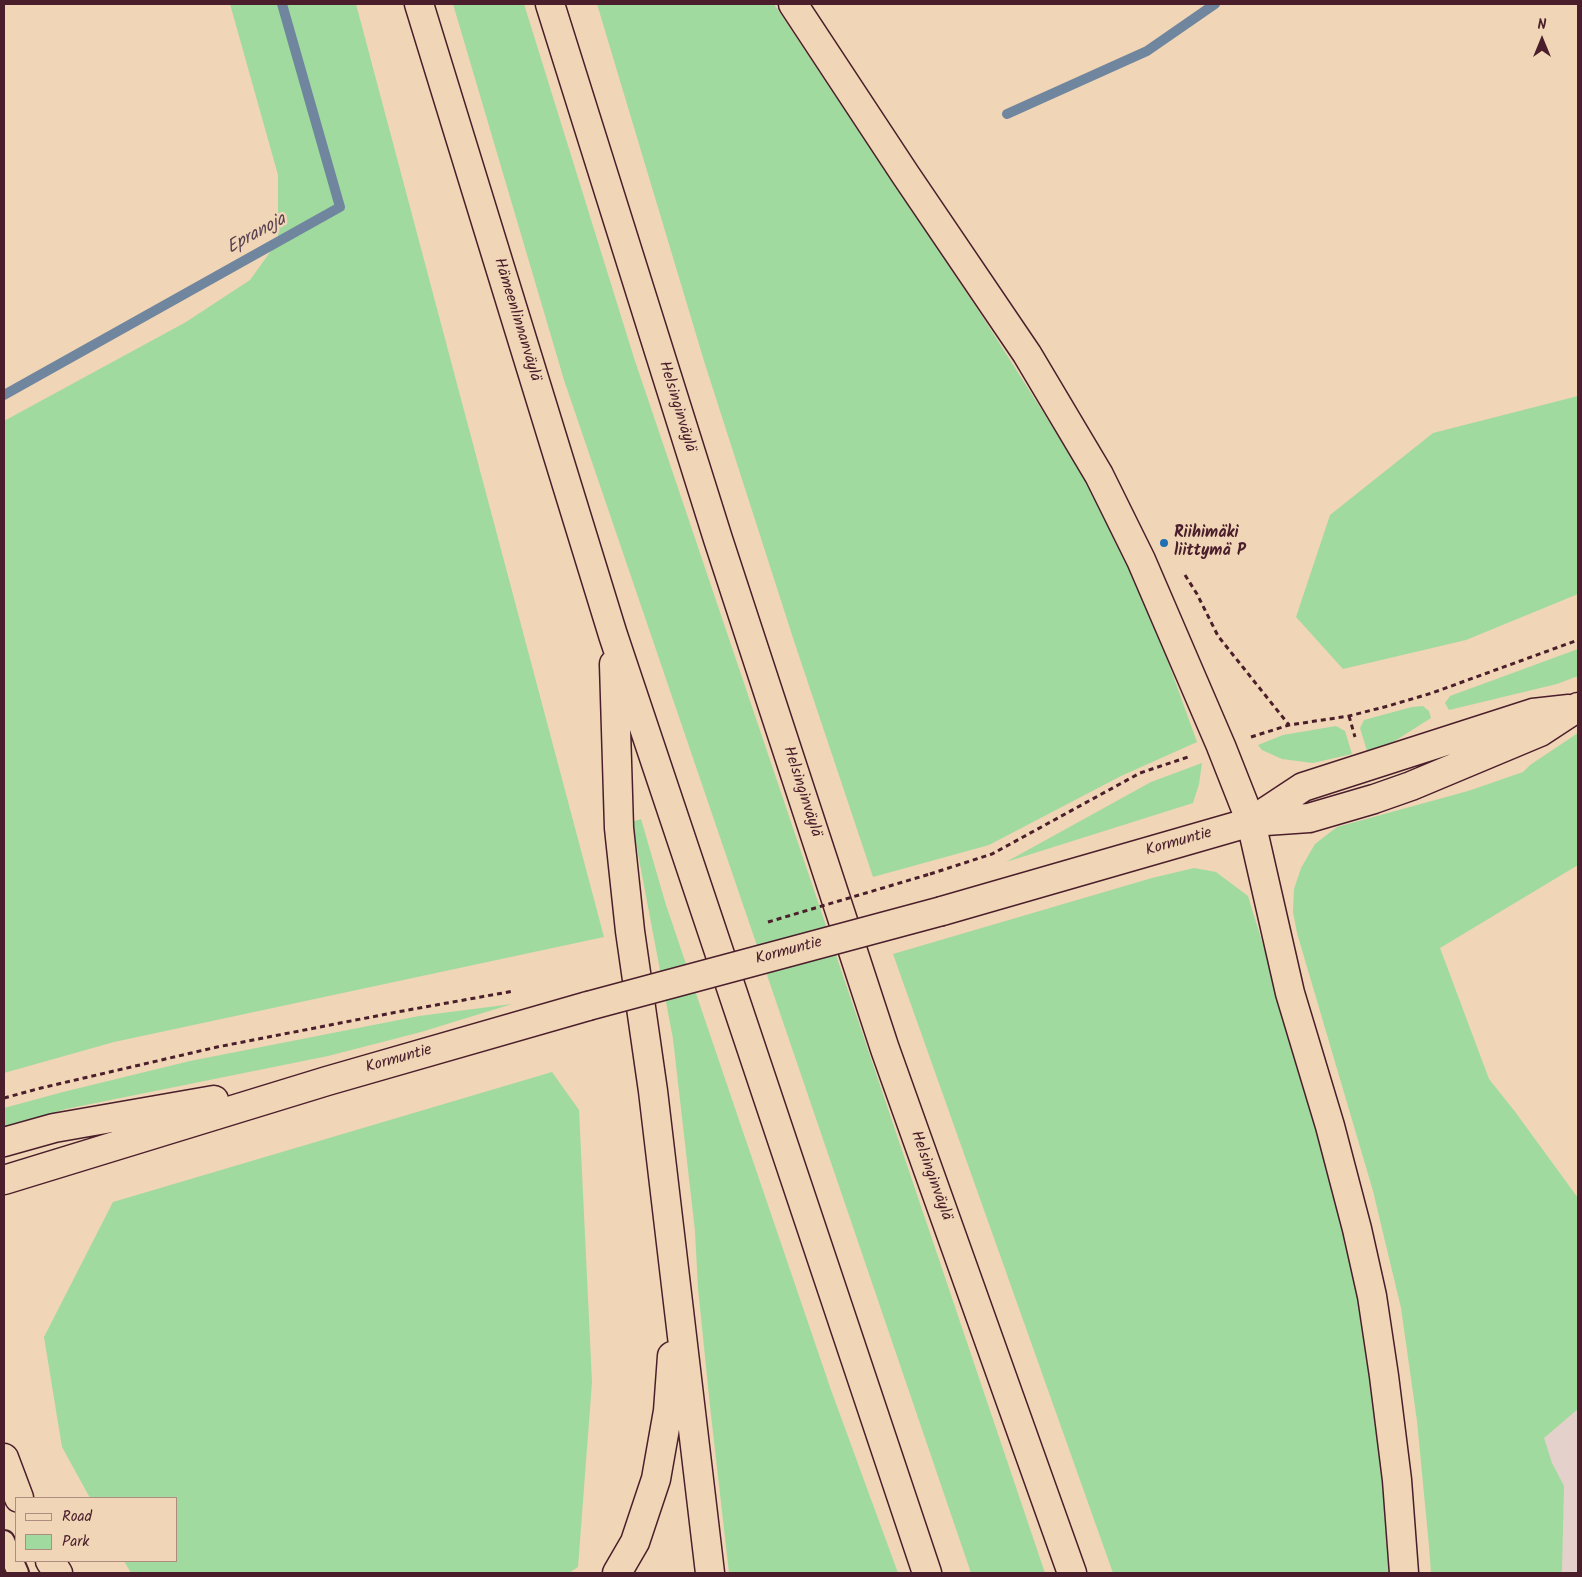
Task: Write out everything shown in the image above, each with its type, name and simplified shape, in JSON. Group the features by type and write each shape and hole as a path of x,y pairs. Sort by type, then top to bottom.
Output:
{"main road":[{"name":"Hämeenlinnanväylä","path":"419,4 614,635"},
{"name":"Helsinginväylä","path":"550,4 718,539 882,1040 1072,1573"},
{"path":"793,4 910,183 1027,354 1099,475 1141,560 1217,737 1251,822 1290,993 1330,1126 1357,1229 1372,1296 1397,1480 1404,1573"},
{"path":"614,635 620,837 710,1573"},
{"path":"614,635 927,1573"},
{"name":"Kormuntie","path":"4,1180 327,1081 588,1006 942,911 1251,822 1304,787 1533,713 1576,708"},
{"name":"Kormuntie","path":"4,1142 54,1128 327,1081"},
{"path":"617,1573 634,1542 656,1479 668,1411 676,1285"},
{"path":"4,1458 19,1497"},
{"path":"51,1562 58,1573"}],"lane":[{"path":"4,1541 18,1573"}],"path":[{"path":"1183,572 1197,594 1218,636 1289,725"},
{"path":"4,1098 217,1047 397,1012 491,997 519,990"}],"shaded area":[{"path":"1578,1409 1578,1573 1523,1573 1544,1438"}],"green space":[{"path":"230,4 356,4 604,937 114,1042 4,1073 4,421 186,322 250,280 278,241 278,175"},
{"path":"453,4 524,4 634,358 1045,1573 971,1573 564,380"},
{"path":"597,4 774,4 984,319 1083,475 1149,609 1197,742 1121,776 989,845 873,877 793,638 704,361"},
{"path":"1578,396 1578,594 1466,640 1343,669 1296,617 1330,515 1433,433"},
{"path":"1578,649 1578,676 1557,684 1449,710 1445,703 1450,696"},
{"path":"1423,706 1429,711 1431,718 1382,749 1368,754 1360,728 1364,720 1412,707"},
{"path":"1336,726 1345,731 1352,754 1313,763 1282,759 1262,750 1258,745 1283,735"},
{"path":"1578,733 1578,865 1440,948 1489,1079 1578,1198 1578,1409 1544,1438 1552,1463 1564,1486 1562,1570 1561,1573 1431,1573 1417,1421 1401,1308 1373,1191 1297,933 1293,912 1294,889 1301,868 1315,844 1337,827 1468,791 1523,772 1530,765"},
{"path":"1202,763 1199,784 1193,803 1006,862 1151,782"},
{"path":"641,819 666,905 831,1390 898,1573 729,1573 698,1288 695,1231 673,1039 632,822"},
{"path":"1194,868 1216,872 1248,896 1331,1172 1356,1285 1372,1383 1392,1573 1113,1573 893,954 1152,878"},
{"path":"512,1004 421,1032 328,1056 66,1109 4,1128 4,1108 190,1061 419,1016"},
{"path":"552,1072 579,1110 592,1382 578,1567 569,1573 131,1573 125,1562 178,1562 178,1497 89,1497 62,1447 44,1337 113,1202"}],"waterway":[{"name":"Epranoja","path":"4,395 340,207 282,4"},
{"path":"1007,114 1147,51 1215,4"}],"place":[{"name":"Riihimäki liittymä P","path":"1164,543"}]}
